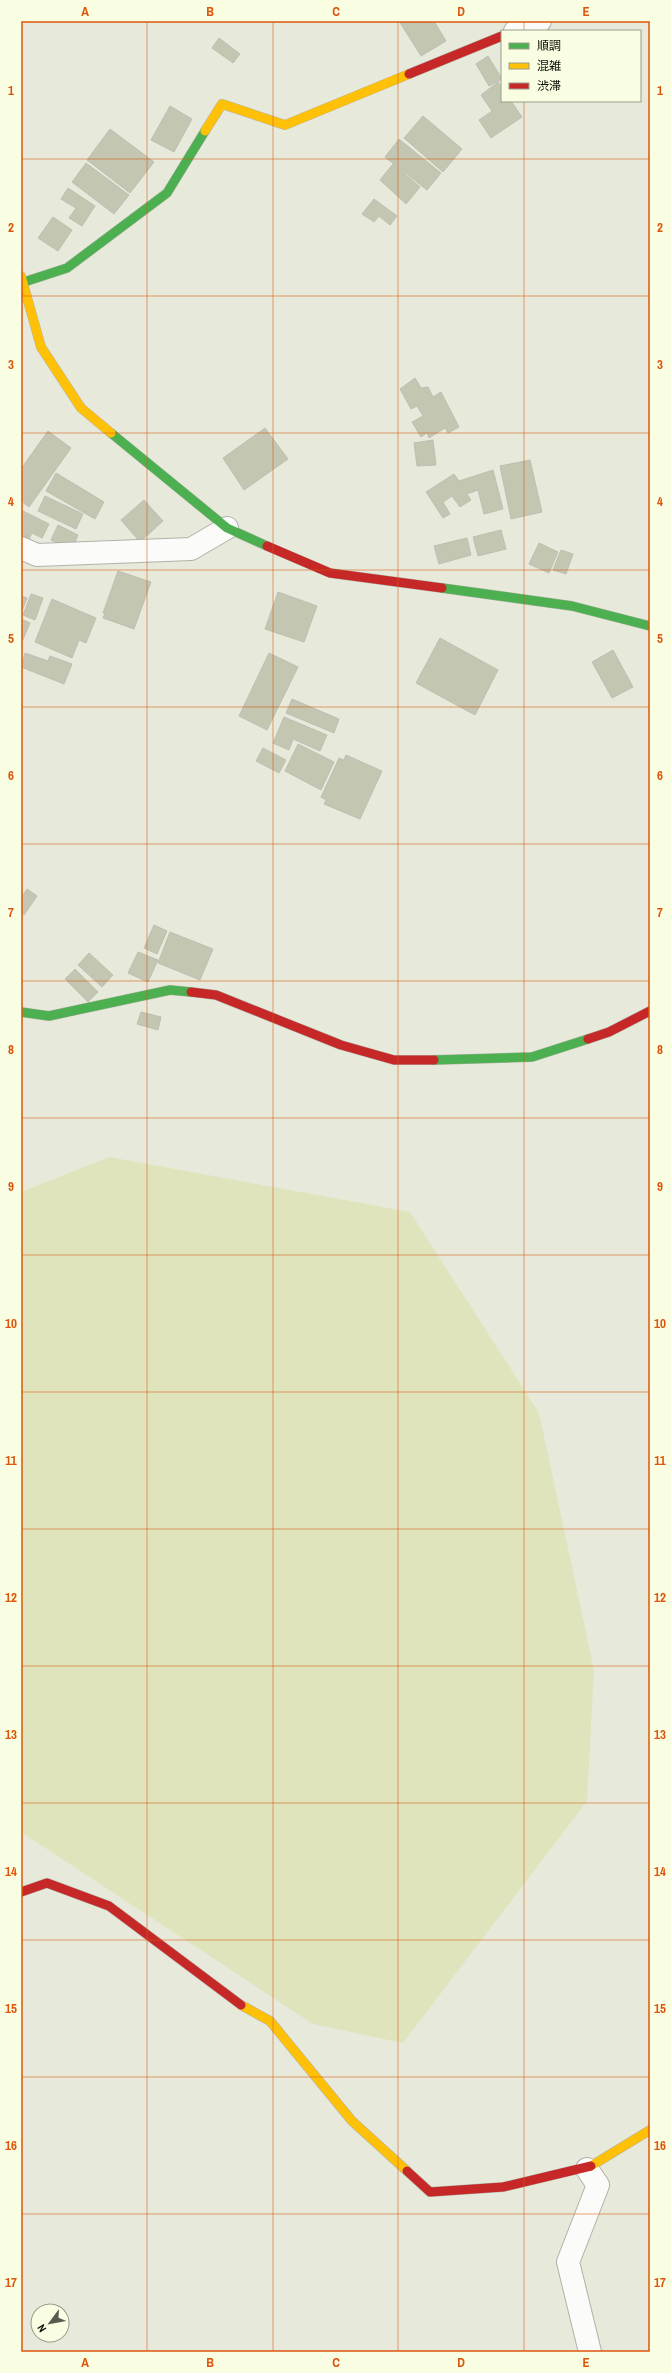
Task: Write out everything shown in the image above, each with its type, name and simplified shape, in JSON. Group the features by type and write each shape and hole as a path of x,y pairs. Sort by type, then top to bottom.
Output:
{"street":[{"path":"518,30 540,21"},
{"path":"501,36 285,125 222,104 166,193 67,268 22,279 41,347 81,408 227,528 330,573 572,606 650,626"},
{"path":"21,548 38,555 191,549 227,528"},
{"path":"21,1012 49,1016 170,990 216,995 341,1045 394,1060 452,1060 532,1057 609,1032 650,1011"},
{"path":"21,1892 47,1883 109,1906 239,2004 270,2020 352,2121 430,2192 503,2187 587,2170 650,2130"},
{"path":"587,2170 598,2185 568,2262 590,2352"}],"green space":[{"path":"109,1157 410,1212 539,1413 594,1670 587,1801 403,2043 313,2024 21,1832 21,1192"}],"building":[{"path":"399,21 434,21 446,41 421,56"},
{"path":"219,38 240,54 233,63 212,48"},
{"path":"488,56 501,80 489,86 476,64"},
{"path":"498,82 501,86 501,102 512,102 522,117 491,138 479,120 492,111 481,95"},
{"path":"170,106 192,119 174,152 151,140"},
{"path":"423,116 462,149 443,172 404,138"},
{"path":"110,129 154,162 130,193 87,160"},
{"path":"399,139 441,173 427,190 385,157"},
{"path":"86,163 129,195 114,214 72,182"},
{"path":"393,164 420,187 406,204 380,180"},
{"path":"68,188 95,206 82,226 69,218 76,208 61,199"},
{"path":"374,199 397,216 390,225 379,216 374,222 362,214"},
{"path":"53,217 72,230 58,251 38,238"},
{"path":"415,378 421,388 428,387 433,397 441,392 459,427 448,433 445,428 429,438 427,433 421,437 412,422 423,416 417,406 411,409 400,389"},
{"path":"265,428 288,459 244,490 223,458"},
{"path":"48,431 71,448 29,507 21,501 21,469"},
{"path":"433,440 436,465 417,466 414,443"},
{"path":"530,460 542,512 511,519 500,466"},
{"path":"493,470 503,509 484,514 478,490 467,494 471,500 460,507 452,496 443,502 450,514 443,518 426,492 454,474 459,481"},
{"path":"56,473 104,502 95,519 46,491"},
{"path":"45,496 83,514 76,529 38,511"},
{"path":"144,500 163,521 140,542 121,520"},
{"path":"21,510 49,524 42,538 32,533 27,543 21,540"},
{"path":"58,525 78,535 72,549 51,540"},
{"path":"501,530 506,549 478,556 473,537"},
{"path":"467,538 471,555 439,564 434,546"},
{"path":"539,543 558,552 549,573 529,564"},
{"path":"561,550 573,554 566,574 553,570"},
{"path":"118,571 151,582 134,629 103,618 105,613 103,613"},
{"path":"278,592 317,606 304,642 265,629"},
{"path":"31,594 43,598 35,620 23,615"},
{"path":"21,596 27,598 21,613"},
{"path":"52,599 96,618 86,643 79,640 72,658 35,642"},
{"path":"21,619 30,623 21,644"},
{"path":"440,638 498,670 475,715 416,683"},
{"path":"613,650 633,687 612,698 592,662"},
{"path":"25,653 48,661 50,656 72,664 64,684 21,667"},
{"path":"269,653 298,667 267,730 239,716"},
{"path":"292,699 339,719 334,733 286,713"},
{"path":"284,717 327,735 320,751 293,739 289,750 273,743"},
{"path":"298,744 334,762 321,790 285,771"},
{"path":"263,748 286,760 279,773 256,761"},
{"path":"346,755 382,771 360,819 324,804 326,800 321,797 339,758 344,760"},
{"path":"27,889 37,896 24,915 21,913 21,898"},
{"path":"154,925 167,931 157,954 144,948"},
{"path":"170,932 213,949 200,980 158,963"},
{"path":"138,952 158,960 148,982 128,973"},
{"path":"89,953 113,975 102,987 78,965"},
{"path":"75,969 98,992 88,1002 65,979"},
{"path":"141,1012 161,1017 158,1030 137,1024"}],"traffic: fast":[{"path":"24,282 67,268 167,193 205,131"},
{"path":"111,433 227,528 267,546"},
{"path":"442,588 572,606 650,626"},
{"path":"21,1012 49,1016 170,990 191,992"},
{"path":"434,1060 532,1057 588,1039"}],"traffic: slow":[{"path":"205,131 222,104 285,125 409,74"},
{"path":"21,276 41,347 81,408 111,433"},
{"path":"241,2005 270,2021 352,2121 407,2171"},
{"path":"591,2166 650,2130"}],"traffic: jam":[{"path":"409,74 501,36"},
{"path":"267,546 330,573 442,588"},
{"path":"191,992 216,995 341,1045 394,1060 434,1060"},
{"path":"588,1039 609,1032 650,1011"},
{"path":"21,1892 47,1883 109,1906 241,2005"},
{"path":"407,2171 430,2192 503,2187 591,2166"}]}
